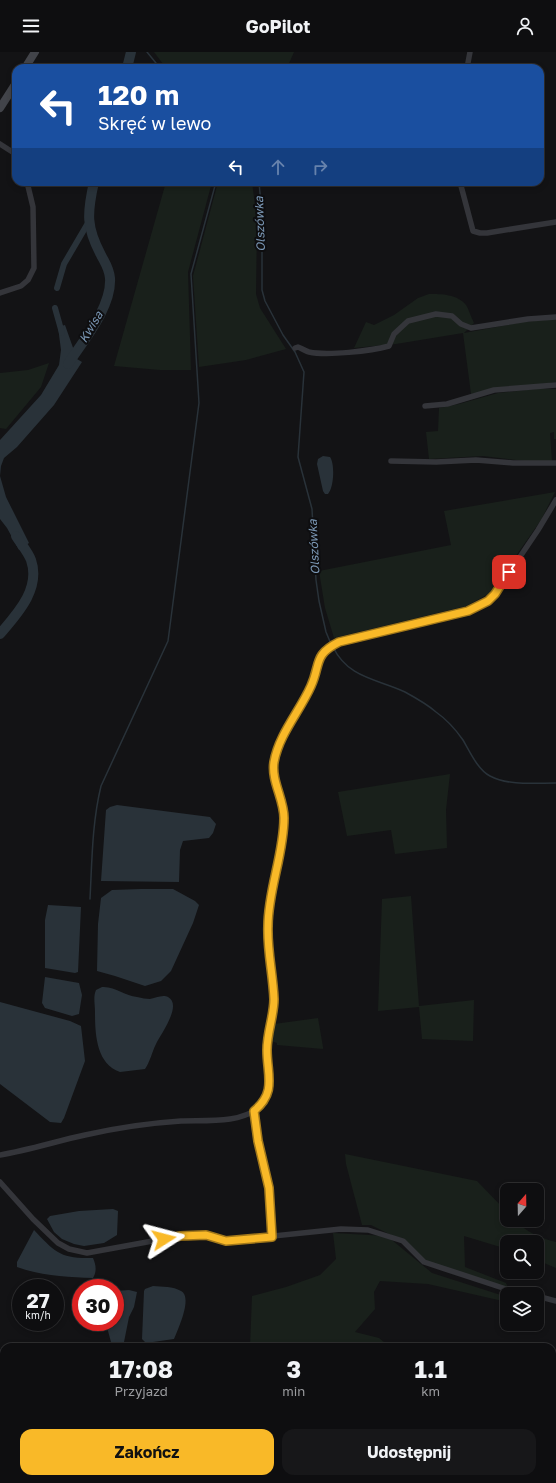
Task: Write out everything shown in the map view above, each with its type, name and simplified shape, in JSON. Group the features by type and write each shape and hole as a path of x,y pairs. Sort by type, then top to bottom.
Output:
{"main road":[{"path":"28,64 35,52"},
{"path":"0,108 12,89"}],"street":[{"path":"468,64 470,52"},
{"path":"0,144 12,152"},
{"path":"0,293 21,286 28,280 34,268 33,207 28,186"},
{"path":"461,186 473,231 487,233 556,222"},
{"path":"295,348 298,346 308,352 322,353 375,350 389,346 394,334 408,321 436,314 452,316 461,324 471,328 528,319 556,317"},
{"path":"425,406 447,404 494,390 556,385"},
{"path":"391,461 436,462 476,460 513,463 556,463"},
{"path":"0,1155 86,1135 164,1123 224,1120 254,1111 259,1106 266,1097 270,1083 267,1049 273,1016 274,998 269,952 268,919 284,822 282,802 277,787 274,764 283,736 312,683 320,657 328,648 339,642 468,611 488,601 495,594 538,530 556,500"},
{"path":"254,1111 258,1141 269,1188 272,1237"},
{"path":"0,1182 33,1219 58,1243 69,1249 87,1254 180,1236 206,1235 226,1241 341,1229 368,1230 403,1241 424,1262 500,1287"},
{"path":"544,1298 556,1301"}],"shaded area":[{"path":"154,52 294,52 289,64 163,64"},
{"path":"165,186 211,186 188,272 191,370 160,370 114,366"},
{"path":"217,186 253,186 257,221 256,294 260,308 286,349 246,360 199,367 193,276"},
{"path":"429,294 454,297 466,305 474,323 464,333 523,322 556,319 556,382 471,394 463,333 396,344 354,348 366,322 374,325 394,315 418,298"},
{"path":"65,325 77,359 82,362 54,405 17,447 4,458 0,476 0,440 41,395 59,365 61,350 58,327"},
{"path":"49,363 41,387 6,429 0,428 0,373 28,370"},
{"path":"536,389 556,389 556,439 554,439 554,432 550,433 552,461 524,461 483,456 429,459 426,432 438,431 439,408 498,393"},
{"path":"323,456 330,457 333,465 333,481 328,494 325,494 323,491 317,464 318,459"},
{"path":"0,476 6,497 29,543 19,550 7,528 0,519"},
{"path":"555,492 541,520 490,593 467,606 334,638 325,608 319,571 451,545 444,511"},
{"path":"450,774 446,810 447,848 395,854 391,830 347,836 338,792"},
{"path":"117,805 210,817 216,824 213,833 209,838 183,841 180,850 179,882 101,881 106,810"},
{"path":"173,889 195,901 199,905 193,923 171,971 161,981 145,986 97,971 98,924 101,898 112,890"},
{"path":"411,896 419,1006 474,1000 473,1041 422,1039 419,1007 378,1011 382,899"},
{"path":"48,905 81,907 78,972 75,973 45,968 45,920"},
{"path":"45,977 79,983 82,995 79,1014 72,1016 45,1008 42,1003"},
{"path":"102,987 111,988 145,999 166,996 172,1001 172,1013 145,1069 120,1072 112,1068 102,1055 98,1047 94,998 96,990"},
{"path":"0,1002 70,1021 81,1026 85,1061 61,1123 50,1122 0,1084"},
{"path":"318,1018 323,1049 277,1045 277,1043 271,1041 274,1024"},
{"path":"345,1154 477,1181 500,1205 500,1227 523,1227 536,1235 500,1235 500,1247 464,1236 465,1267 506,1283 508,1287 500,1287 424,1262 403,1241 371,1225 362,1225 346,1164"},
{"path":"113,1209 118,1211 117,1235 104,1243 84,1246 62,1239 54,1232 47,1219 50,1216 79,1211"},
{"path":"34,1230 47,1244 59,1253 73,1257 93,1258 96,1268 93,1278 45,1274 17,1267 17,1262"},
{"path":"333,1233 387,1236 432,1273 500,1295 500,1300 428,1284 380,1281 374,1292 375,1309 355,1332 379,1338 385,1343 250,1343 252,1296 286,1287 320,1275 336,1259"},
{"path":"544,1239 556,1242 556,1268 544,1263"},
{"path":"153,1286 178,1289 184,1294 186,1300 184,1314 174,1339 146,1343 142,1339 144,1291 145,1289"},
{"path":"124,1290 137,1292 134,1307 129,1317 124,1342 111,1342 108,1331 124,1331"}],"waterway":[{"name":"Kwisa","path":"128,64 131,52"},
{"name":"Olszówka","path":"147,52 157,64"},
{"name":"Kwisa","path":"68,364 102,312 109,289 109,271 96,245 90,228 89,211 93,186"},
{"path":"90,899 94,828 101,786 168,641 199,403 191,274 215,186"},
{"name":"Olszówka","path":"259,186 262,215 262,290 265,301 283,335 295,352 304,372 298,457 312,509 316,580 326,632 331,644"},
{"path":"57,288 64,264 88,223"},
{"path":"55,308 62,333"},
{"name":"Kwisa","path":"0,634 26,600 33,581 31,560 16,536"},
{"name":"Olszówka","path":"333,647 339,657 355,671 405,692 440,715 460,736 482,770 490,776 514,783 556,783"}],"route":[{"path":"164,1239 180,1236 206,1235 226,1241 272,1237 270,1225 271,1207 269,1188 258,1141 254,1111 266,1097 270,1083 267,1049 273,1016 274,998 269,952 268,919 284,822 282,802 277,787 274,764 283,736 306,697 312,683 321,654 339,642 366,634 399,628 468,611 488,601 495,594 509,572"}]}
